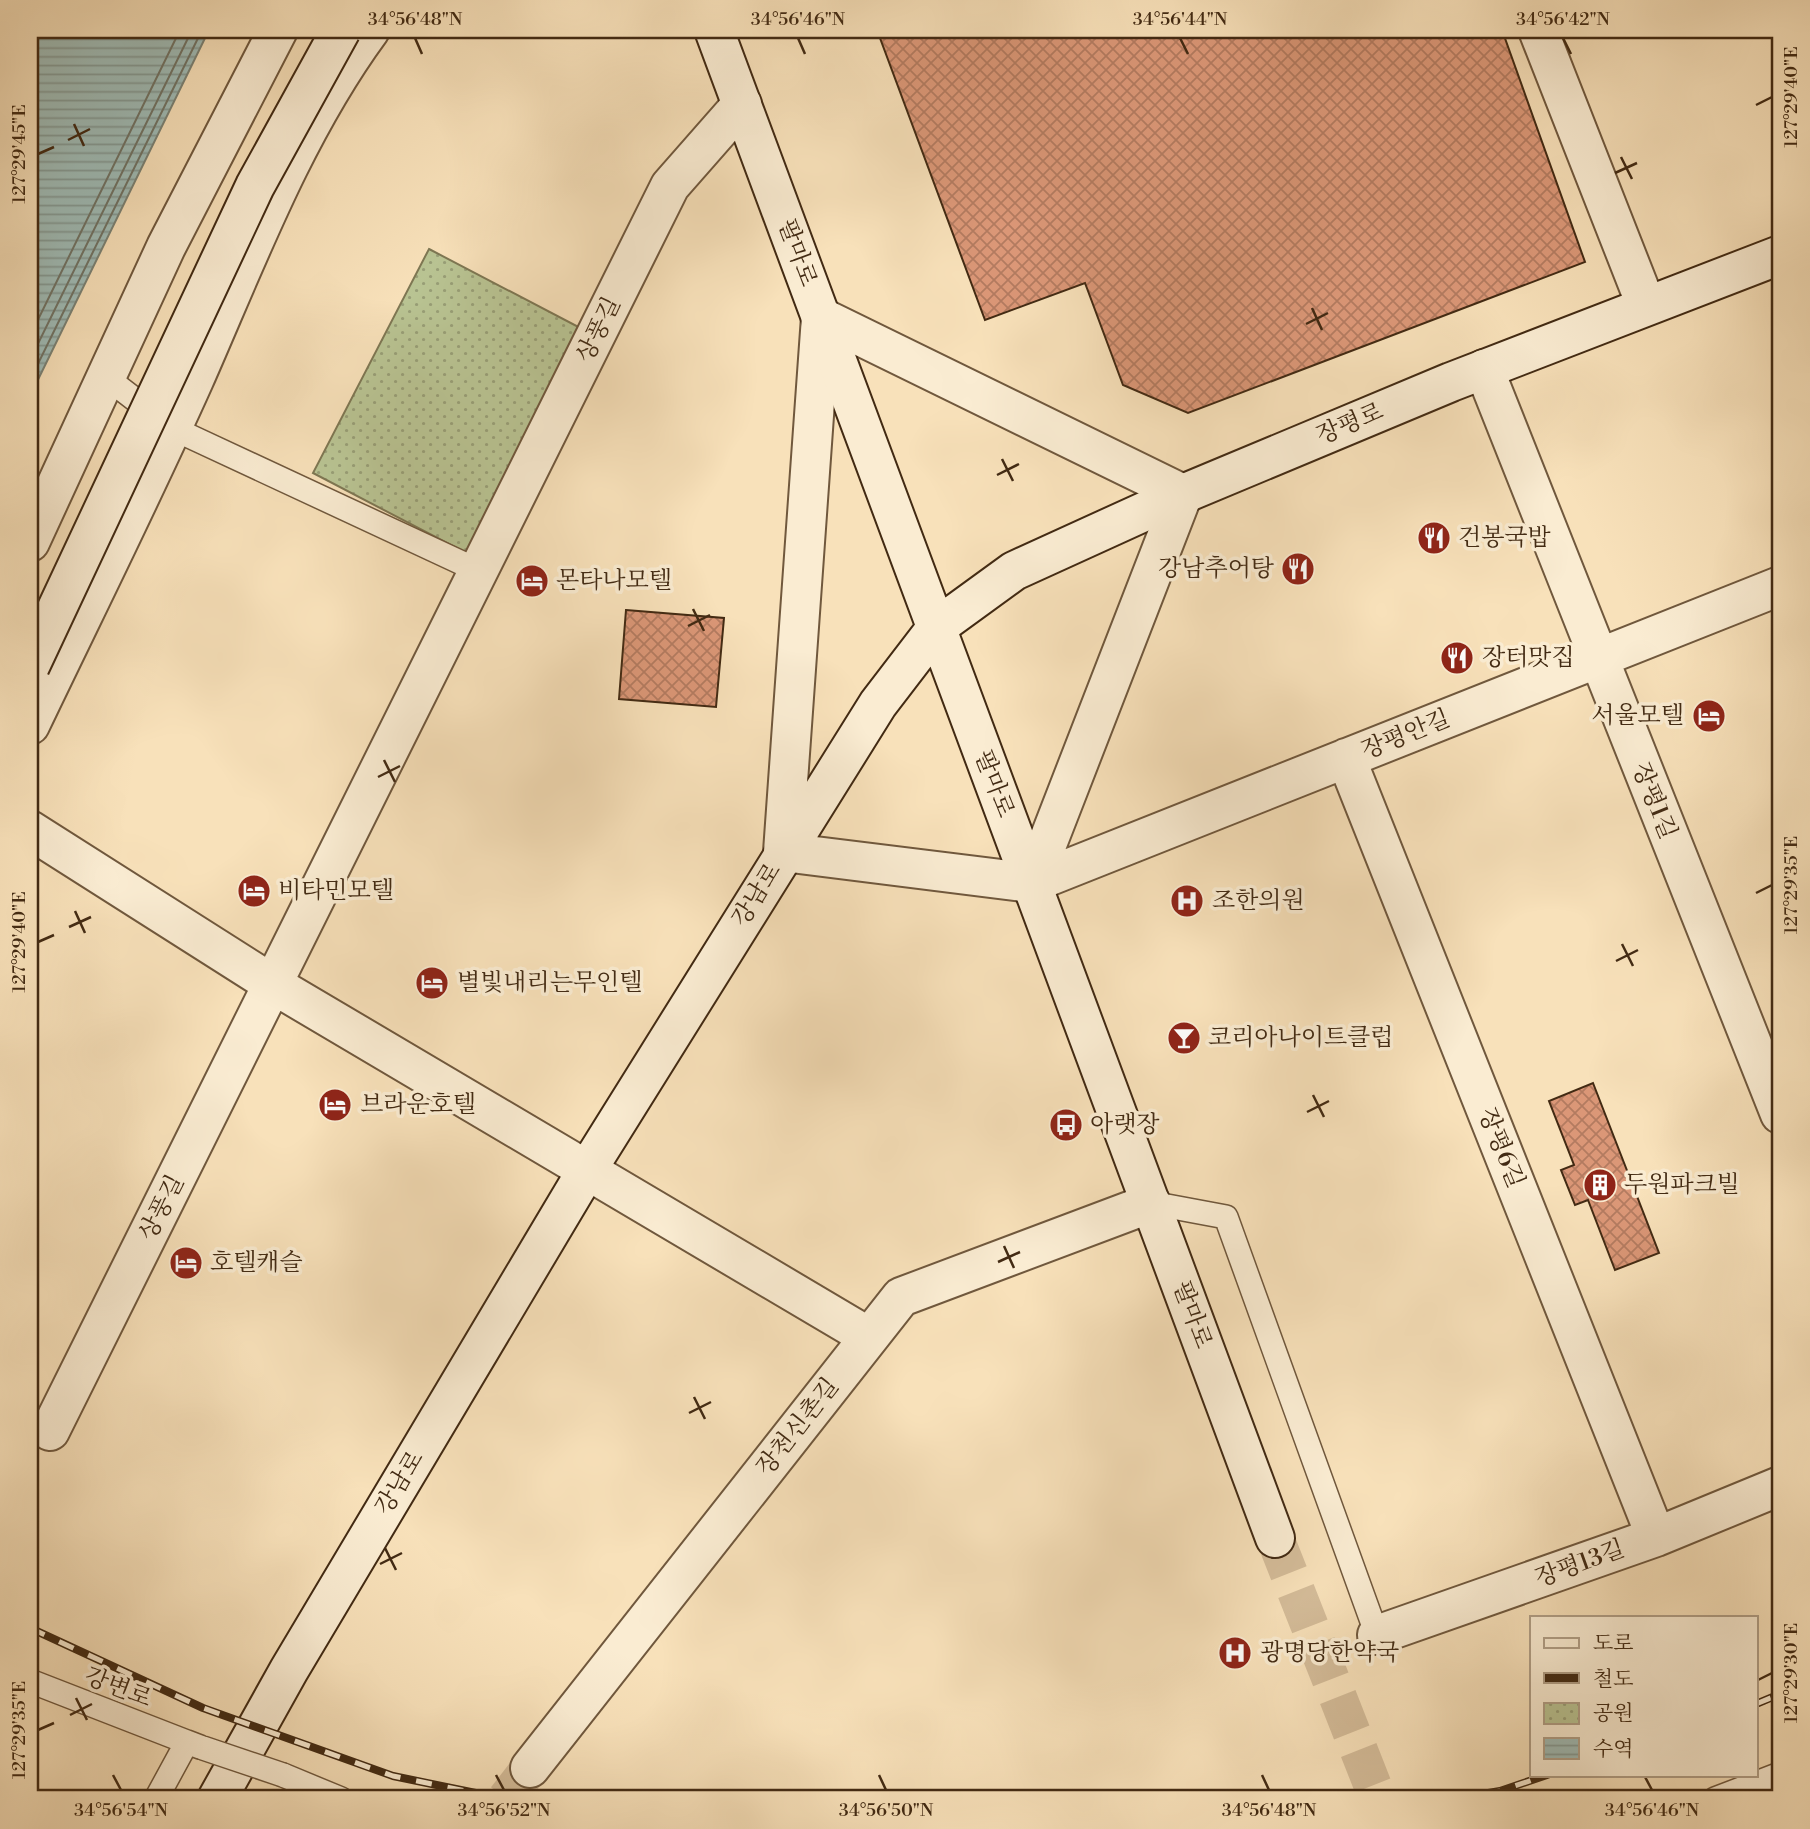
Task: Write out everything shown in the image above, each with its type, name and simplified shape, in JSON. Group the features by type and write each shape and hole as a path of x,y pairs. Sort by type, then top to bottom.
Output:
{"street":[{"path":"30,542 166,247 278,30"},
{"path":"30,624 240,179 322,30"},
{"path":"30,666 255,186 341,30"},
{"path":"30,725 172,428 282,182 348,60 370,30"},
{"name":"팔마로","path":"714,30 1275,1538"},
{"path":"1538,30 1646,305"},
{"name":"상풍길","path":"50,1431 670,186 741,104"},
{"name":"장평로","path":"937,627 1014,571 1183,494 1484,369 1780,255"},
{"path":"821,317 1183,494 1032,883 783,852 821,317"},
{"name":"장평1길","path":"1484,369 1780,1114"},
{"name":"장평안길","path":"1032,883 1780,586"},
{"name":"강남로","path":"217,1799 289,1670 587,1170 783,852 878,704 937,627"},
{"name":"장평6길","path":"1346,758 1656,1537"},
{"path":"30,830 274,985 869,1337"},
{"name":"장천신촌길","path":"530,1768 901,1297 1151,1203"},
{"name":"장평13길","path":"1377,1635 1656,1537 1780,1486"}],"lane":[{"path":"107,378 172,428 479,571"},
{"path":"1151,1203 1226,1217 1377,1635"},
{"name":"강변로","path":"30,1681 341,1799"},
{"path":"156,1799 195,1745"},
{"path":"1715,1799 1780,1774"}],"green space":[{"path":"429,249 588,332 472,556 313,473"}],"water":[{"path":"30,30 209,30 30,396"}],"building":[{"path":"877,30 1502,30 1585,262 1188,413 1123,385 1085,283 985,320"},
{"path":"626,610 724,618 716,707 619,699"},
{"name":"두원파크빌","path":"1593,1083 1659,1253 1615,1270 1588,1200 1575,1205 1561,1170 1574,1165 1549,1101"}],"tunnel":[{"path":"1275,1538 1378,1799"},
{"path":"506,1799 530,1768"}],"railway":[{"path":"30,1628 203,1708 393,1776 505,1799"},
{"path":"1758,1703 1780,1694"},
{"path":"1453,1799 1500,1791 1544,1776"}],"place":[{"name":"건봉국밥","path":"1434,538"},
{"name":"강남추어탕","path":"1298,569"},
{"name":"몬타나모텔","path":"532,581"},
{"name":"장터맛집","path":"1457,658"},
{"name":"서울모텔","path":"1709,716"},
{"name":"비타민모텔","path":"254,891"},
{"name":"조한의원","path":"1187,901"},
{"name":"별빛내리는무인텔","path":"432,983"},
{"name":"코리아나이트클럽","path":"1184,1038"},
{"name":"브라운호텔","path":"335,1105"},
{"name":"아랫장","path":"1066,1125"},
{"name":"두원파크빌","path":"1600,1185"},
{"name":"호텔캐슬","path":"186,1263"},
{"name":"광명당한약국","path":"1235,1653"}]}
